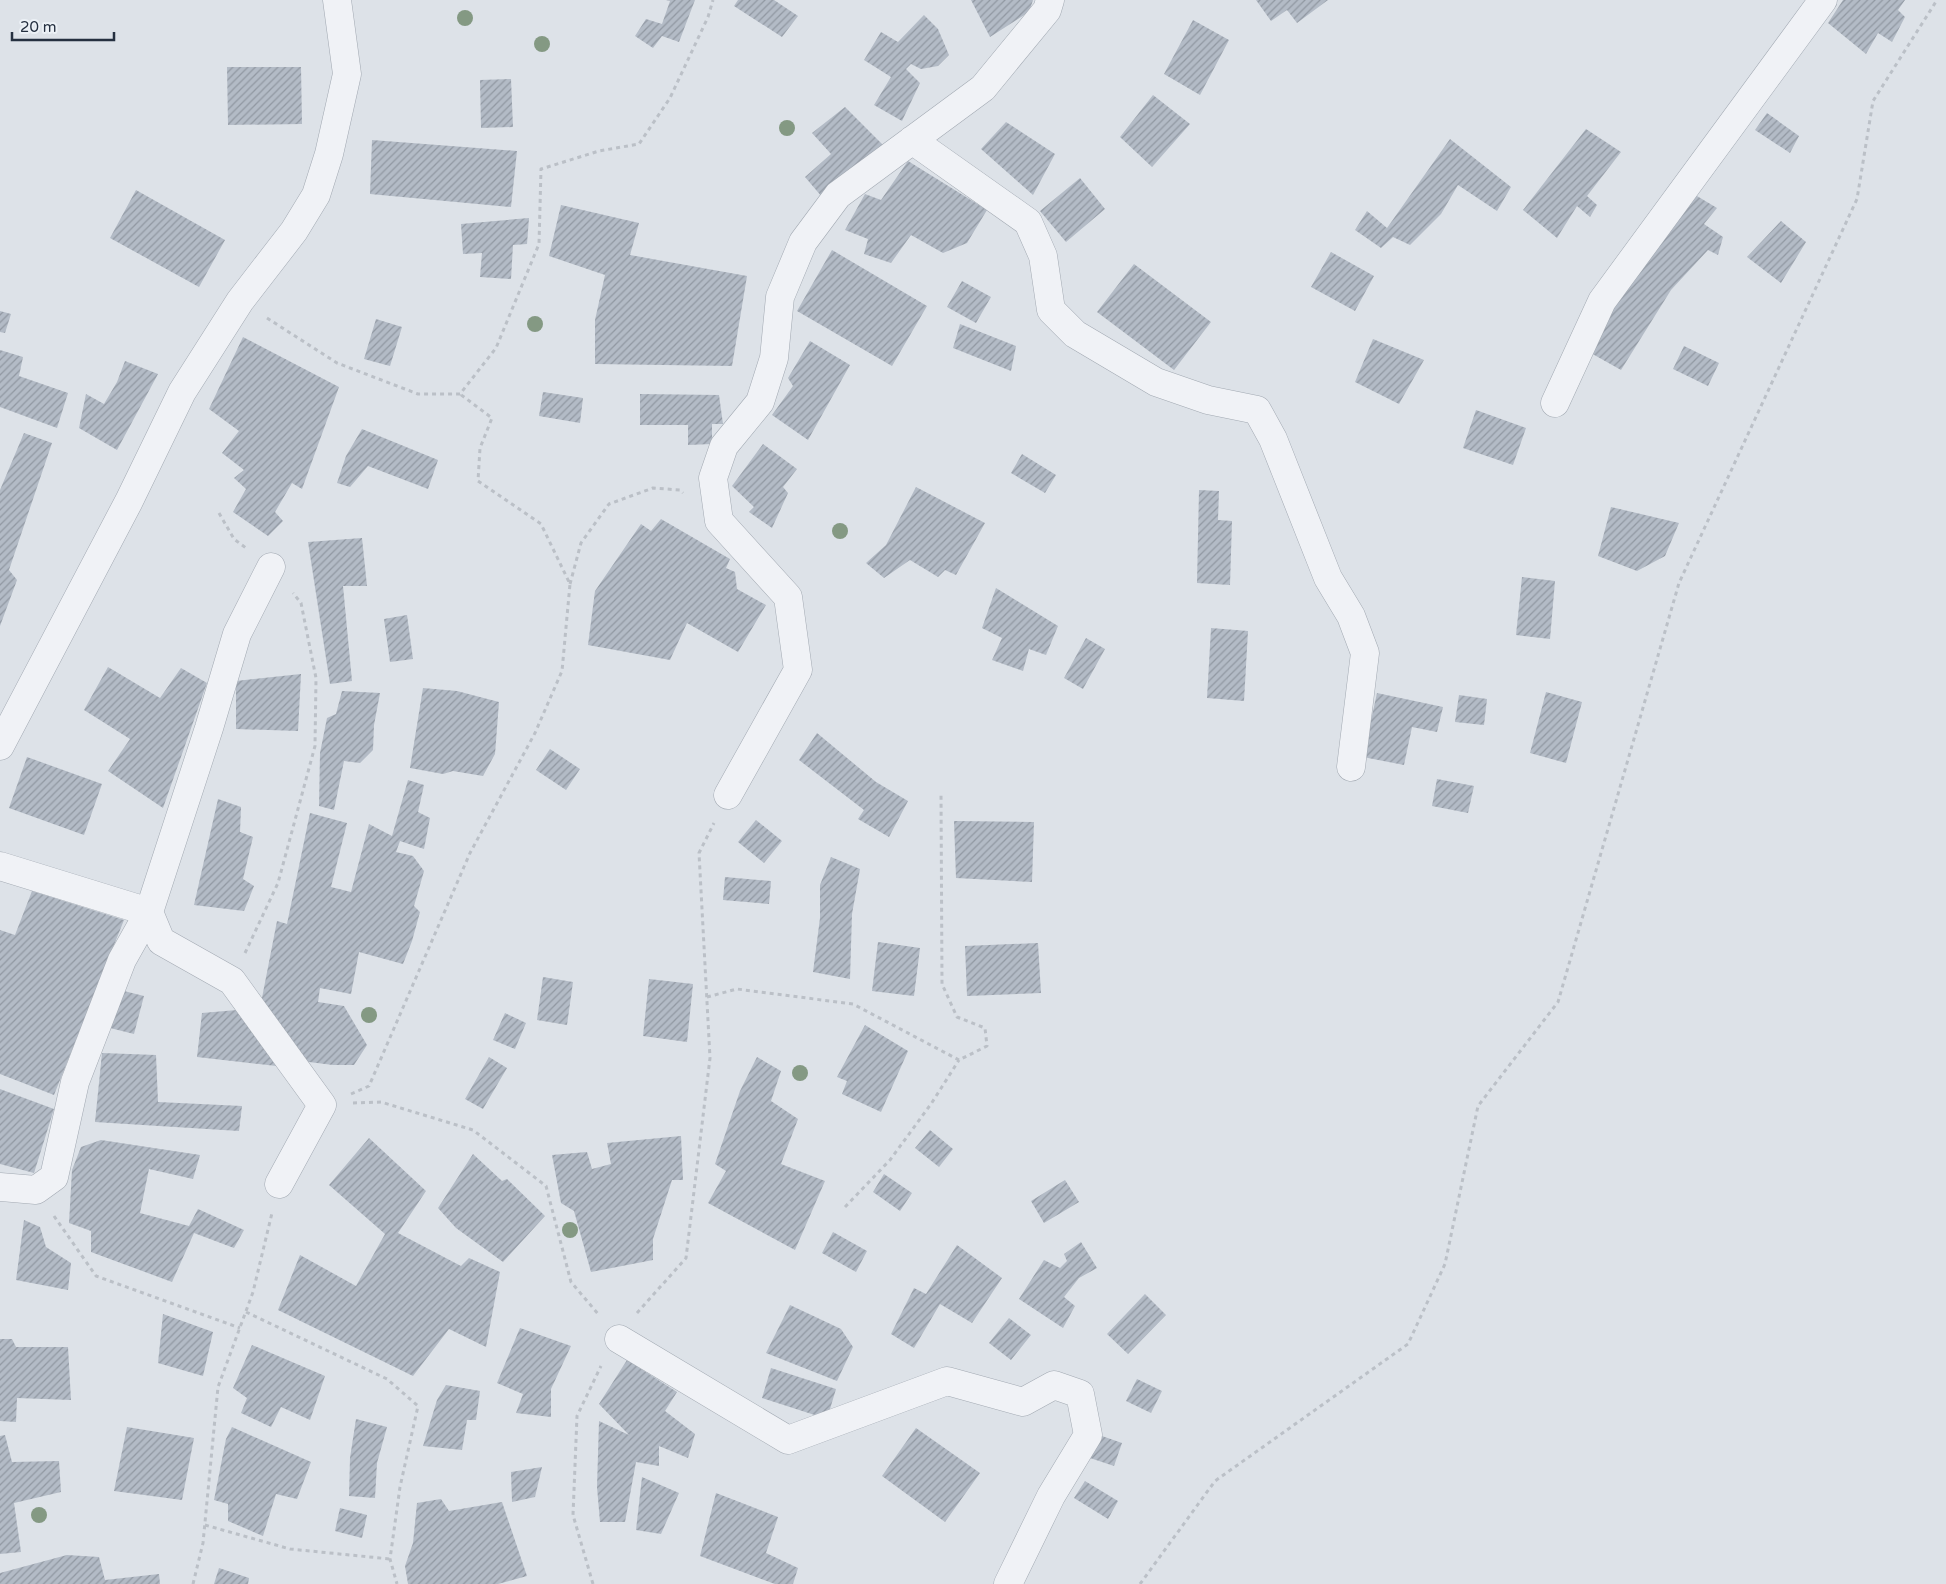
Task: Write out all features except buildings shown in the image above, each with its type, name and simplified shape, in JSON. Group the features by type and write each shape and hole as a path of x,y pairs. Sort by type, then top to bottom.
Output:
{"street":[{"path":"0,746 129,501 182,392 240,301 294,231 316,195 329,154 347,74 337,0"},
{"path":"728,795 798,670 788,597 719,521 713,478 724,446 760,402 774,358 780,297 803,242 838,195 983,88 1047,10 1050,0"},
{"path":"1555,403 1602,301 1823,0"},
{"path":"912,140 1028,222 1042,256 1051,310 1075,334 1156,382 1208,400 1257,410 1273,439 1328,578 1352,616 1365,653 1351,766"},
{"path":"0,1187 36,1190 54,1177 75,1082 122,960 149,912 210,728 237,634 271,567"},
{"path":"0,866 149,912 162,941 232,981 322,1104 279,1184"},
{"path":"619,1339 788,1440 947,1381 1023,1402 1054,1385 1080,1394 1088,1436 1051,1496 1008,1584"}],"path":[{"path":"460,394 496,348 539,244 541,169 599,151 639,144 670,98 708,17 713,0"},
{"path":"1140,1584 1215,1481 1408,1344 1445,1264 1478,1106 1558,1002 1679,583 1857,199 1873,101 1937,0"},
{"path":"240,301 337,363 418,394 460,394 492,418 480,448 478,481 541,524 570,584"},
{"path":"322,1104 369,1086 470,853 534,733 562,671 570,584 581,543 609,504 653,488 680,490 719,521"},
{"path":"219,513 234,539 271,567 301,603 316,678 315,746 278,883 232,981"},
{"path":"846,1207 890,1160 931,1104 959,1060 987,1046 985,1028 957,1017 942,984 941,793"},
{"path":"593,1584 573,1515 577,1416 598,1370 634,1316 686,1258 710,1058 699,853 728,795"},
{"path":"707,997 737,989 853,1004 959,1060"},
{"path":"322,1104 381,1102 473,1130 546,1186 571,1282 619,1339"},
{"path":"193,1584 203,1544 218,1387 253,1292 279,1184"},
{"path":"36,1190 96,1276 240,1328"},
{"path":"246,1312 387,1379 418,1406 400,1487 390,1559 397,1584"},
{"path":"205,1525 290,1549 390,1559"}]}
